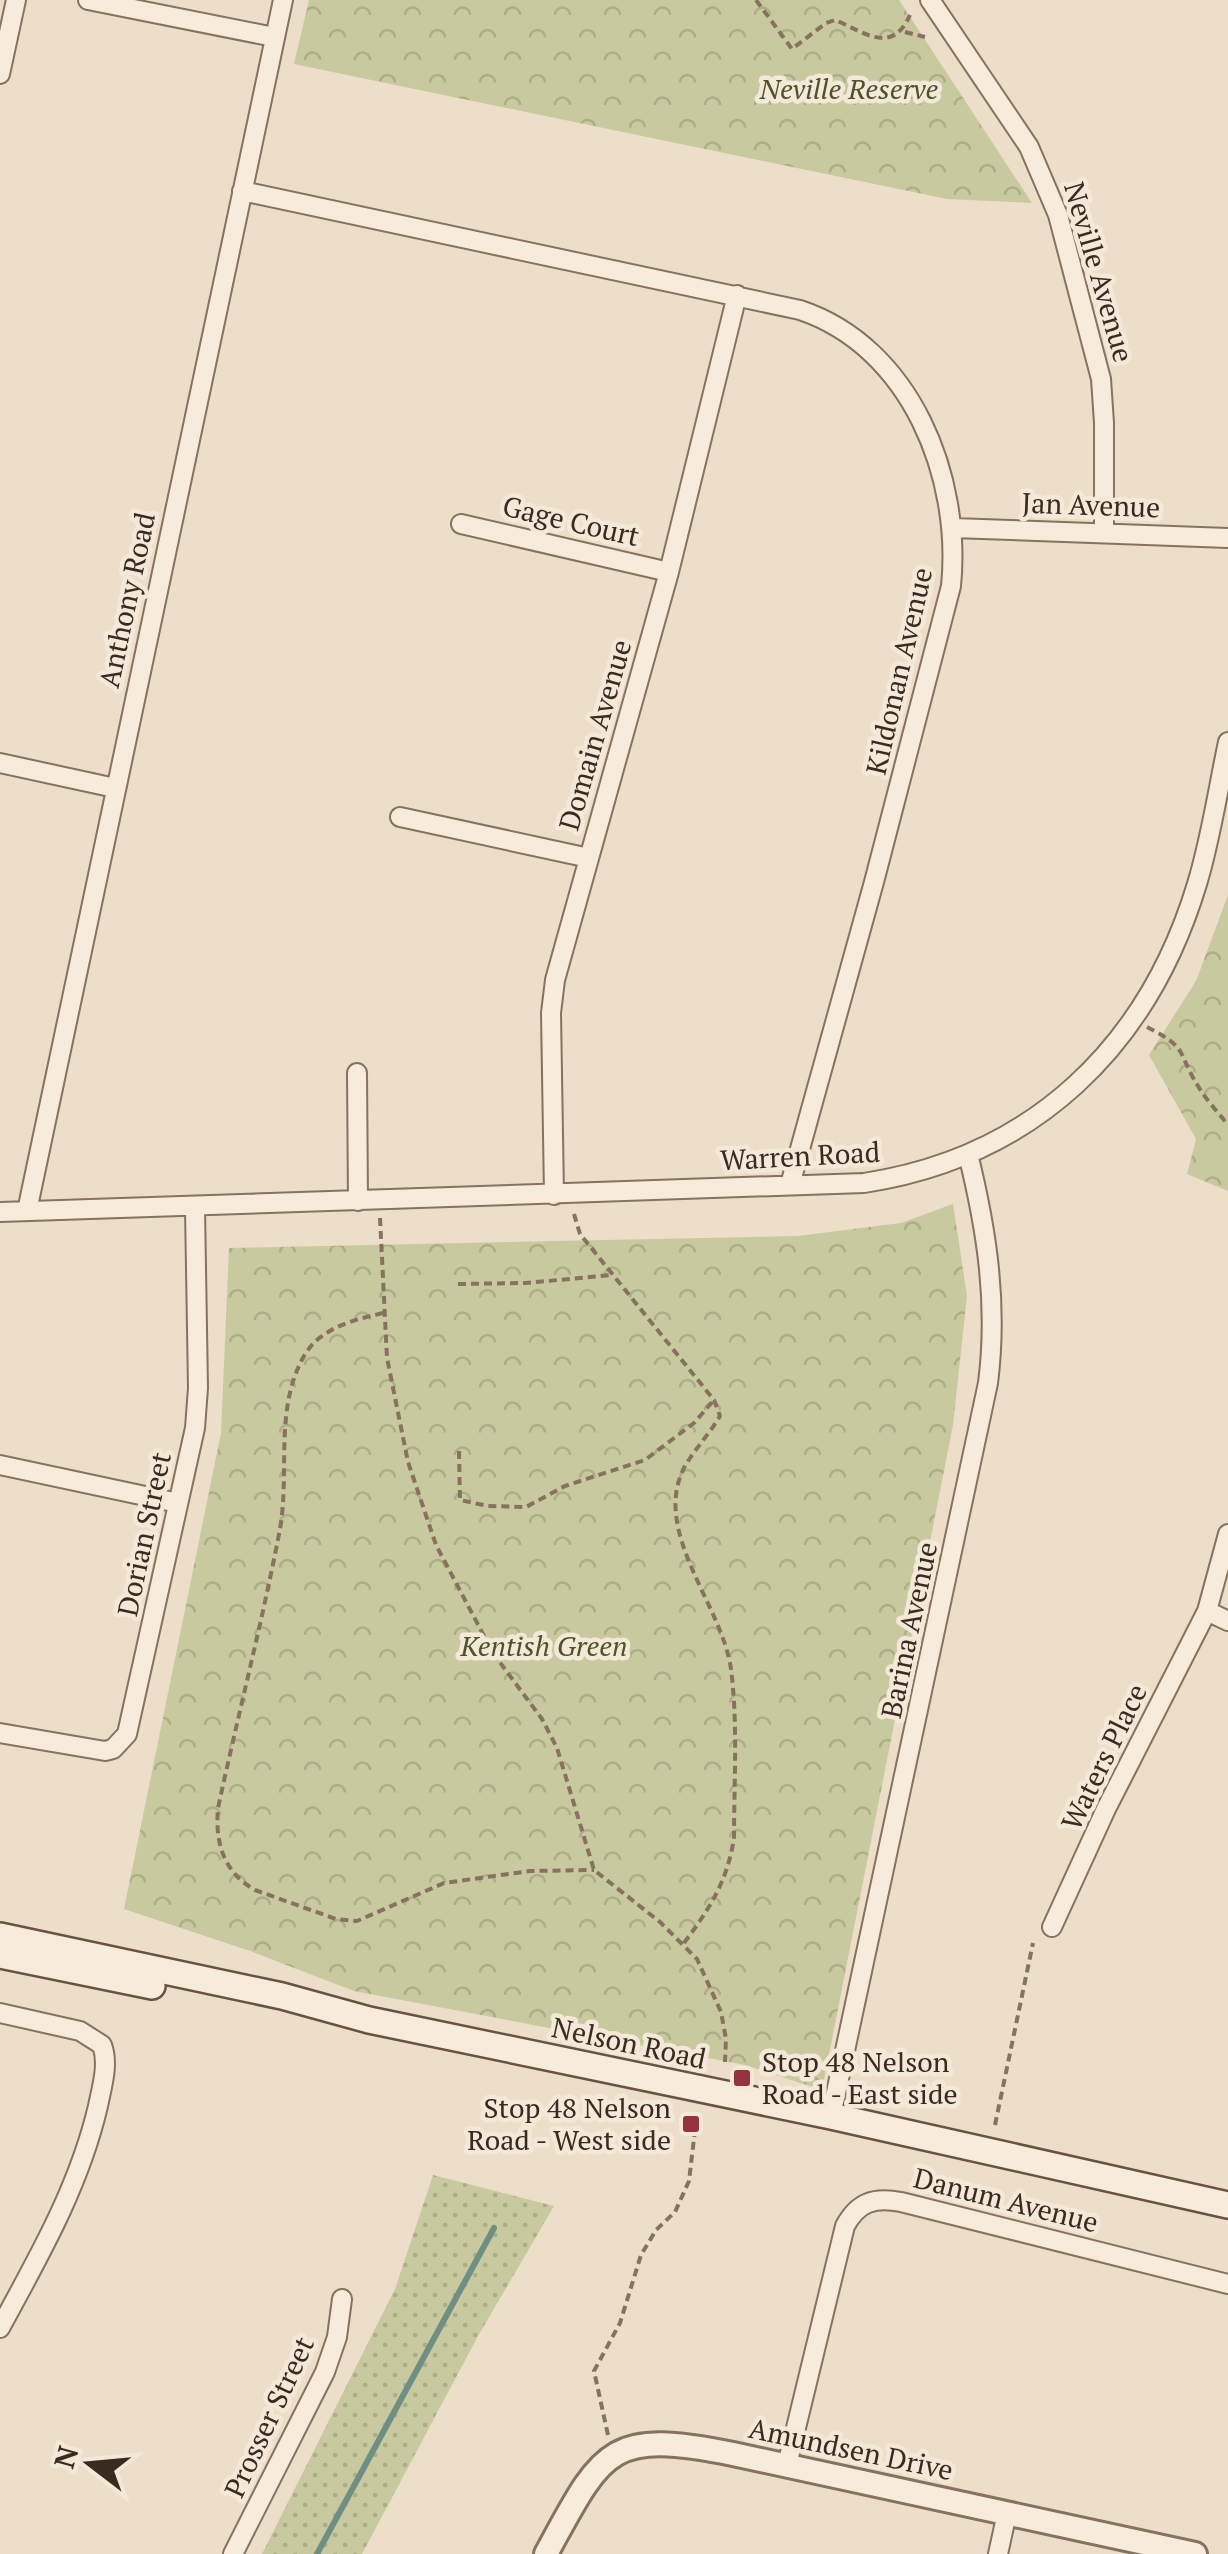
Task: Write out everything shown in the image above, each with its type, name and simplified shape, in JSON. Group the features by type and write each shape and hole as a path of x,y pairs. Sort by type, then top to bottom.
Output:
{"main road":[{"name":"Nelson Road","path":"0,1936 1228,2206"},
{"name":"Nelson Road","path":"0,1955 280,2012 326,2020 369,2020"}],"street":[{"path":"0,74 16,0"},
{"path":"88,0 274,38"},
{"name":"Anthony Road","path":"27,1211 283,0"},
{"name":"Neville Avenue","path":"930,0 1023,137 1058,215 1101,379 1104,533"},
{"name":"Kildonan Avenue","path":"242,191 800,310 830,321 856,337 883,364 911,405 930,442 945,485 952,528 951,586 790,1185"},
{"name":"Domain Avenue","path":"554,1195 552,996 670,572 738,295"},
{"name":"Gage Court","path":"461,524 670,572"},
{"name":"Jan Avenue","path":"952,528 1228,538"},
{"name":"Warren Road","path":"0,1212 573,1195 889,1180 968,1154 1030,1123 1064,1098 1104,1059 1134,1020 1172,950 1198,883 1228,742"},
{"path":"0,764 115,788"},
{"path":"400,817 589,858"},
{"path":"357,1074 358,1202"},
{"name":"Barina Avenue","path":"832,2116 988,1383 993,1299 980,1203 968,1154"},
{"name":"Dorian Street","path":"0,1734 92,1750 113,1749 122,1742 133,1719 195,1428 195,1208"},
{"path":"0,1465 178,1503"},
{"name":"Waters Place","path":"1052,1927 1106,1809 1206,1612 1228,1534"},
{"path":"1206,1612 1228,1621"},
{"path":"0,2013 80,2031 102,2044 106,2054 82,2166 0,2328"},
{"name":"Danum Avenue","path":"787,2465 846,2226 852,2214 868,2201 900,2202 1228,2284"},
{"name":"Prosser Street","path":"233,2554 325,2372 337,2337 342,2299"},
{"name":"Amundsen Drive","path":"614,2454 640,2444 674,2442 1195,2554"},
{"path":"546,2554 591,2477 614,2454"},
{"path":"998,2554 1006,2513"}],"path":[{"path":"756,0 792,49 835,20 876,38 903,31 910,15"},
{"path":"903,31 925,37"},
{"path":"1134,1020 1173,1039 1182,1049 1197,1085 1228,1125"},
{"path":"573,1195 574,1222 612,1276 714,1400 720,1416 686,1466 676,1504 682,1548 715,1615 731,1669 734,1838 730,1862 715,1901 684,1943"},
{"path":"381,1201 387,1358 399,1419 430,1531 493,1653 542,1719 558,1748 594,1870 684,1943 697,1959 722,2012 725,2062"},
{"path":"458,1284 612,1276"},
{"path":"383,1313 327,1332 311,1346 292,1382 287,1405 281,1524 218,1808 217,1842 243,1883 255,1890 336,1919 356,1921 444,1884 530,1871 594,1870"},
{"path":"458,1451 460,1500 488,1506 526,1506 565,1486 645,1460 694,1423 714,1400"},
{"path":"995,2125 1033,1942"},
{"path":"614,2454 594,2371 620,2323 640,2256 656,2230 675,2212 689,2181 695,2130"}],"green space":[{"name":"Neville Reserve","path":"309,0 899,0 1032,203 947,199 294,64"},
{"path":"1228,895 1228,1191 1187,1174 1196,1139 1149,1055 1196,981"},
{"name":"Kentish Green","path":"953,1204 967,1296 953,1425 822,2090 745,2065 354,1991 124,1909 221,1433 229,1248 798,1236 901,1223"},
{"path":"433,2175 554,2206 478,2336 362,2554 262,2554 395,2289"}],"waterway":[{"path":"317,2554 494,2228"}],"place":[{"name":"Stop 48 Nelson Road - East side","path":"742,2078"},
{"name":"Stop 48 Nelson Road - West side","path":"691,2124"}]}
